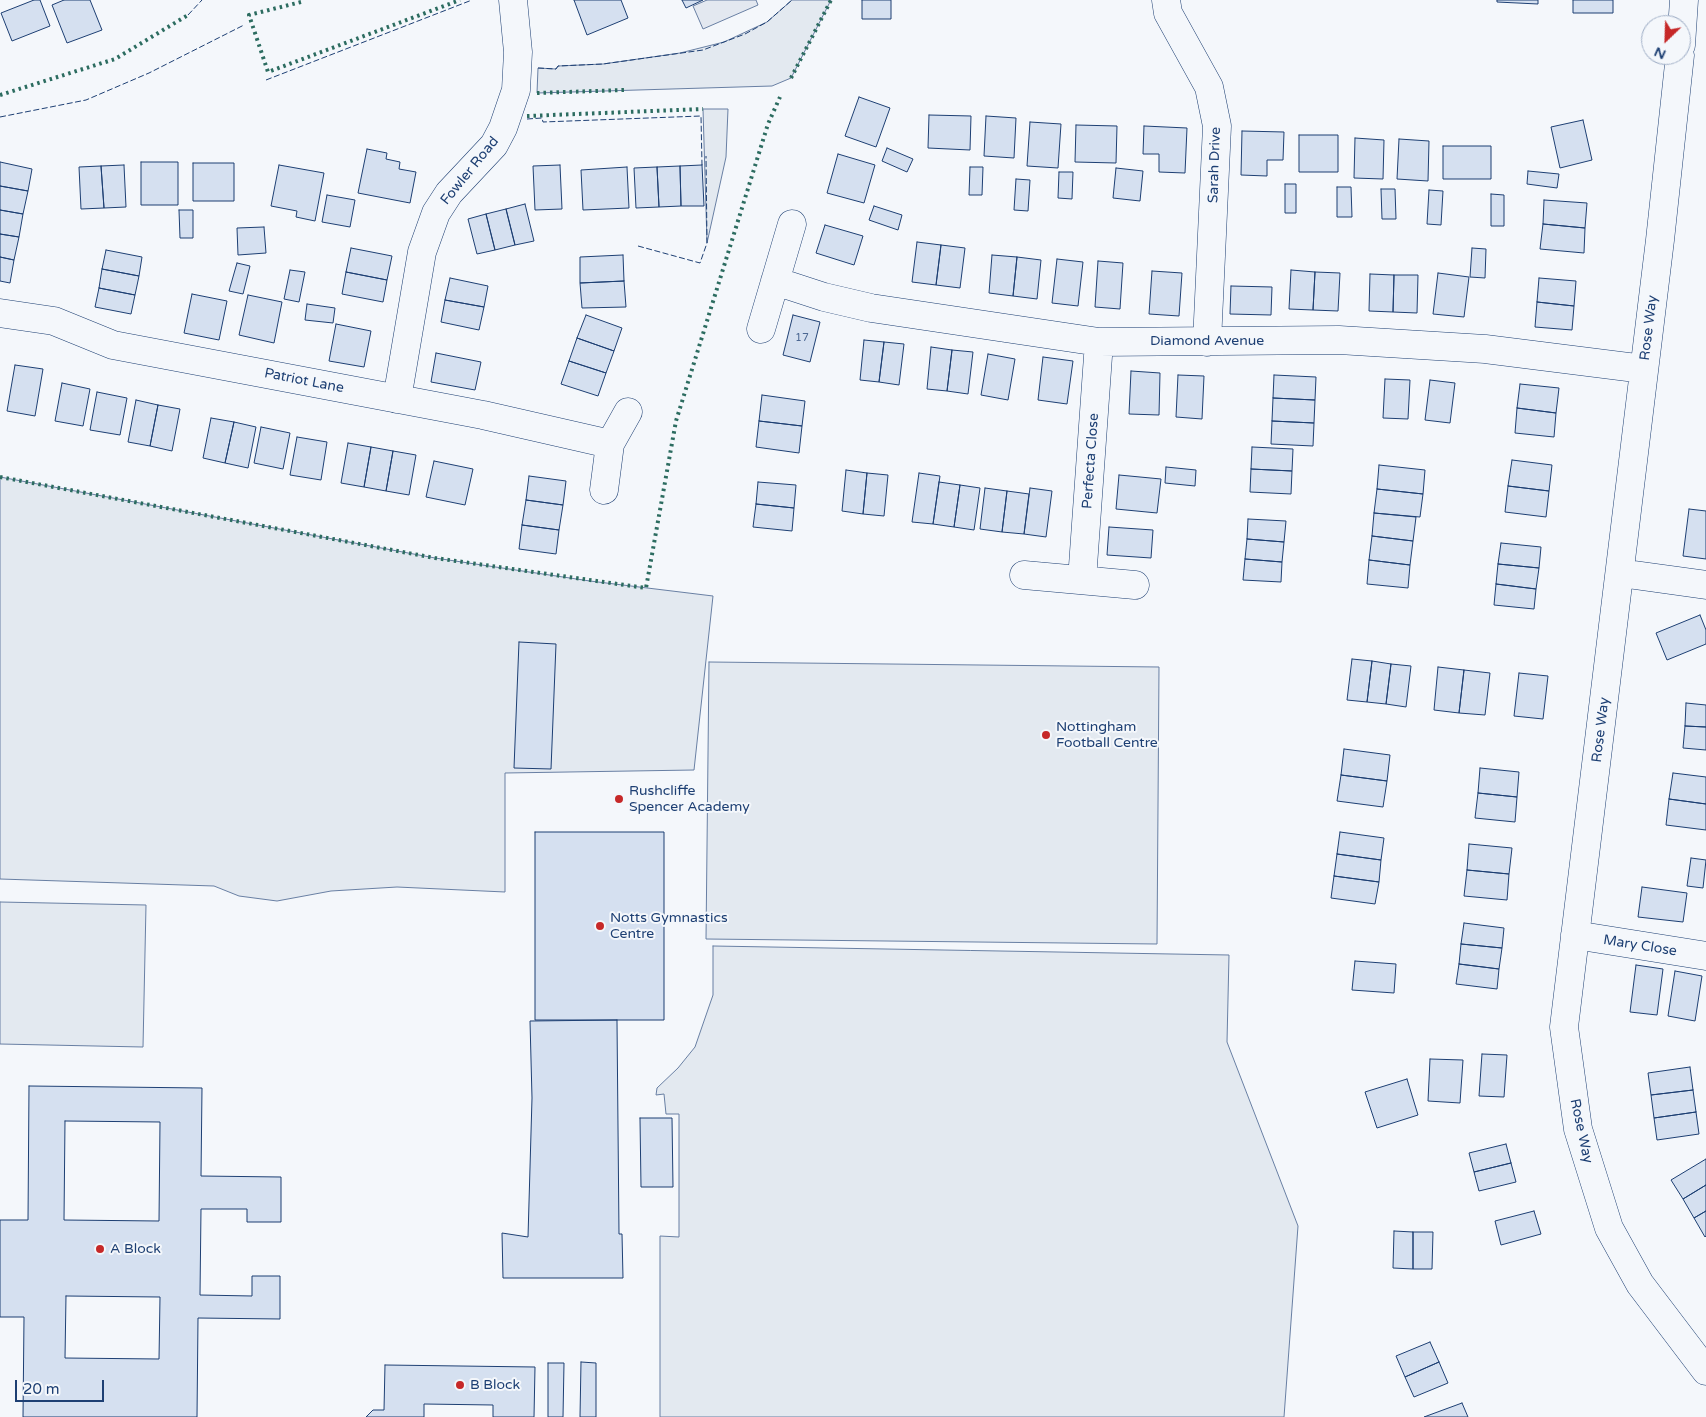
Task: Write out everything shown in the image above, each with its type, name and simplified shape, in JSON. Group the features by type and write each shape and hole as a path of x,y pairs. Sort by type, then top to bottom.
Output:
{"street":[{"name":"Fowler Road","path":"397,399 422,252 436,213 448,193 494,145 503,128 514,94 518,52 513,0"},
{"name":"Sarah Drive","path":"1166,0 1172,22 1198,63 1209,87 1217,126 1207,342"},
{"path":"1683,15 1684,0"},
{"name":"Rose Way","path":"1679,65 1620,573 1564,1027 1578,1129 1609,1228 1624,1258 1656,1307 1706,1371"},
{"path":"761,329 792,224"},
{"name":"Diamond Avenue","path":"775,280 824,297 871,308 1099,342 1339,340 1485,348 1644,369"},
{"name":"Patriot Lane","path":"0,313 54,321 113,346 397,399 610,444"},
{"name":"Perfecta Close","path":"1082,580 1099,342"},
{"path":"604,490 610,444 628,412"},
{"path":"1620,573 1706,585"},
{"path":"1024,575 1135,585"},
{"name":"Mary Close","path":"1575,935 1706,956"}],"shaded area":[{"path":"707,0 756,0 758,5 703,29 693,6"},
{"path":"792,0 831,0 791,78 772,86 537,93 538,68 556,69 558,66 603,64 680,53 724,42 767,22"},
{"path":"703,109 728,109 726,157 707,243"},
{"path":"0,477 435,558 590,581 713,596 694,770 505,773 505,892 397,887 331,891 277,901 239,896 214,886 0,879"},
{"path":"709,662 1159,667 1157,944 706,939"},
{"path":"0,902 146,905 143,1047 0,1044"},
{"path":"713,946 1229,955 1227,1042 1298,1226 1284,1417 660,1417 660,1236 679,1237 679,1114 666,1114 664,1094 656,1095 657,1088 678,1068 695,1047 713,995"}],"building":[{"path":"34,0 40,0 50,26 12,41 1,13"},
{"path":"64,0 90,0 102,30 67,43 52,5"},
{"path":"574,0 621,0 628,18 587,35"},
{"path":"682,0 703,0 686,8"},
{"path":"862,0 891,0 891,19 862,19"},
{"path":"1497,0 1538,0 1538,4 1497,2"},
{"path":"1573,0 1613,0 1613,13 1573,13"},
{"path":"859,97 890,108 876,147 845,136"},
{"path":"929,115 971,116 970,150 928,148"},
{"path":"986,116 1016,118 1014,158 984,156"},
{"path":"1583,120 1592,160 1560,168 1551,127"},
{"path":"1030,122 1061,124 1058,168 1027,166"},
{"path":"1076,125 1117,126 1116,163 1075,162"},
{"path":"1144,126 1187,128 1185,173 1159,172 1159,154 1143,154"},
{"path":"1242,131 1284,132 1283,160 1267,160 1267,176 1241,175"},
{"path":"1299,135 1338,135 1338,172 1299,172"},
{"path":"1355,138 1384,140 1383,179 1354,178"},
{"path":"1399,139 1429,141 1428,181 1397,179"},
{"path":"1443,146 1491,146 1491,179 1443,179"},
{"path":"887,148 913,159 907,172 882,161"},
{"path":"367,149 387,153 386,159 400,162 399,169 416,172 410,203 358,193"},
{"path":"838,154 875,165 864,203 827,193"},
{"path":"0,162 32,169 28,191 0,186"},
{"path":"141,162 178,162 178,205 141,205"},
{"path":"193,163 234,163 234,201 193,201"},
{"path":"124,165 126,207 104,208 101,166"},
{"path":"279,165 324,173 315,221 296,217 297,211 271,206"},
{"path":"560,165 562,209 535,210 533,166"},
{"path":"702,165 704,206 681,206 680,166"},
{"path":"101,166 104,208 81,209 79,167"},
{"path":"680,166 681,206 659,207 657,167"},
{"path":"627,167 629,208 583,210 581,170"},
{"path":"657,167 659,207 636,208 634,168"},
{"path":"970,167 983,167 982,195 969,195"},
{"path":"1116,168 1143,171 1140,201 1113,198"},
{"path":"1528,171 1559,174 1557,188 1527,184"},
{"path":"1059,172 1073,172 1072,199 1058,198"},
{"path":"1016,179 1030,180 1028,211 1014,210"},
{"path":"1285,184 1296,184 1296,213 1285,213"},
{"path":"0,186 28,191 23,214 0,210"},
{"path":"1337,187 1351,187 1352,217 1337,217"},
{"path":"1381,189 1395,189 1396,219 1382,219"},
{"path":"1429,190 1443,191 1441,225 1427,224"},
{"path":"1491,194 1504,195 1504,226 1491,226"},
{"path":"327,195 355,200 350,227 322,222"},
{"path":"1544,200 1587,203 1585,228 1543,224"},
{"path":"525,204 534,241 515,245 506,209"},
{"path":"874,206 902,215 898,230 869,220"},
{"path":"506,209 515,245 495,250 486,214"},
{"path":"0,210 23,214 19,237 0,234"},
{"path":"179,210 193,210 193,238 180,238"},
{"path":"486,214 495,250 477,254 468,219"},
{"path":"1543,224 1585,228 1584,253 1540,249"},
{"path":"825,225 863,236 854,265 816,253"},
{"path":"264,227 266,253 238,255 237,228"},
{"path":"0,234 19,237 14,260 0,257"},
{"path":"917,242 941,245 936,285 912,282"},
{"path":"941,245 965,248 960,288 936,285"},
{"path":"351,248 392,256 387,280 346,272"},
{"path":"1472,248 1486,249 1485,278 1470,277"},
{"path":"106,250 142,257 139,276 102,269"},
{"path":"623,255 624,281 580,283 580,257"},
{"path":"992,255 1017,257 1013,296 989,293"},
{"path":"0,257 14,260 10,283 0,281"},
{"path":"1017,257 1041,260 1037,299 1013,296"},
{"path":"1057,259 1083,262 1078,306 1052,303"},
{"path":"1098,261 1123,263 1120,309 1095,307"},
{"path":"237,263 250,266 243,294 229,291"},
{"path":"102,269 139,276 135,295 99,288"},
{"path":"290,270 305,272 299,302 284,299"},
{"path":"1291,270 1315,272 1313,310 1289,309"},
{"path":"1152,271 1182,273 1179,316 1149,314"},
{"path":"346,272 387,280 383,302 342,294"},
{"path":"1315,272 1340,273 1338,311 1313,310"},
{"path":"1438,273 1469,277 1464,317 1433,314"},
{"path":"1370,274 1394,275 1393,312 1369,311"},
{"path":"1394,275 1418,275 1417,313 1393,312"},
{"path":"450,278 488,286 484,307 445,300"},
{"path":"1539,278 1576,281 1574,306 1537,302"},
{"path":"624,281 626,307 582,308 580,283"},
{"path":"1231,286 1272,287 1271,315 1230,314"},
{"path":"99,288 135,295 131,314 95,307"},
{"path":"192,294 227,301 219,340 184,333"},
{"path":"248,295 282,302 274,343 239,335"},
{"path":"445,300 484,307 479,330 441,322"},
{"path":"1537,302 1574,306 1572,330 1535,327"},
{"path":"307,304 335,308 333,323 305,320"},
{"path":"586,315 622,328 614,351 577,338"},
{"path":"793,315 820,322 810,362 783,355"},
{"path":"336,324 371,331 364,367 329,361"},
{"path":"577,338 614,351 606,373 569,361"},
{"path":"864,340 884,342 879,382 860,380"},
{"path":"884,342 904,344 899,385 879,382"},
{"path":"931,347 952,350 947,391 927,389"},
{"path":"952,350 973,352 968,394 947,391"},
{"path":"436,353 481,362 475,390 431,382"},
{"path":"988,354 1015,359 1008,400 981,395"},
{"path":"1043,357 1073,361 1067,404 1038,400"},
{"path":"569,361 606,373 598,396 561,384"},
{"path":"15,365 43,369 35,416 7,411"},
{"path":"1131,371 1160,373 1159,415 1129,414"},
{"path":"1178,375 1204,376 1202,419 1176,417"},
{"path":"1274,375 1316,377 1315,400 1273,398"},
{"path":"1385,379 1410,380 1408,419 1383,418"},
{"path":"1430,380 1455,383 1450,423 1425,420"},
{"path":"62,383 90,389 83,426 55,421"},
{"path":"1520,384 1559,388 1556,413 1517,408"},
{"path":"97,392 127,398 120,435 90,430"},
{"path":"762,395 805,401 802,426 759,421"},
{"path":"1273,398 1315,400 1314,423 1272,421"},
{"path":"136,400 158,405 150,446 128,442"},
{"path":"158,405 180,409 172,451 150,446"},
{"path":"1517,408 1556,413 1554,437 1515,433"},
{"path":"211,418 234,422 225,463 203,458"},
{"path":"759,421 802,426 799,453 756,447"},
{"path":"1272,421 1314,423 1313,446 1271,444"},
{"path":"234,422 256,427 248,468 225,463"},
{"path":"261,427 290,433 283,469 254,463"},
{"path":"297,437 327,442 321,480 290,475"},
{"path":"348,443 371,447 364,487 341,483"},
{"path":"371,447 393,451 386,491 364,487"},
{"path":"1252,447 1293,449 1292,471 1251,469"},
{"path":"393,451 416,455 409,495 386,491"},
{"path":"1512,460 1552,465 1549,491 1508,486"},
{"path":"434,461 473,469 465,505 426,497"},
{"path":"1379,465 1425,470 1423,494 1377,489"},
{"path":"1166,467 1196,470 1195,486 1165,483"},
{"path":"1251,469 1292,471 1291,494 1250,492"},
{"path":"846,470 867,473 863,514 842,511"},
{"path":"867,473 888,475 884,516 863,514"},
{"path":"919,473 940,476 933,524 912,522"},
{"path":"1119,475 1161,479 1157,513 1116,509"},
{"path":"529,476 566,481 563,505 526,500"},
{"path":"758,482 796,485 794,508 756,504"},
{"path":"939,482 960,485 954,527 933,524"},
{"path":"960,485 980,488 974,530 954,527"},
{"path":"1508,486 1549,491 1546,517 1505,512"},
{"path":"985,488 1007,491 1002,532 980,529"},
{"path":"1030,488 1052,491 1046,537 1024,534"},
{"path":"1377,489 1423,494 1420,517 1374,513"},
{"path":"1007,491 1029,494 1024,534 1002,532"},
{"path":"526,500 563,505 559,530 522,525"},
{"path":"756,504 794,508 792,531 753,527"},
{"path":"1689,509 1706,511 1706,559 1683,556"},
{"path":"1374,513 1416,517 1413,541 1372,536"},
{"path":"1248,519 1286,521 1284,542 1247,539"},
{"path":"522,525 559,530 556,554 519,549"},
{"path":"1109,527 1153,530 1151,558 1107,555"},
{"path":"1372,536 1413,541 1410,565 1369,560"},
{"path":"1247,539 1284,542 1282,562 1245,559"},
{"path":"1501,543 1541,547 1539,568 1498,564"},
{"path":"1245,559 1282,562 1281,582 1243,580"},
{"path":"1369,560 1410,565 1408,588 1367,584"},
{"path":"1498,564 1539,568 1536,589 1496,584"},
{"path":"1496,584 1536,589 1534,609 1494,605"},
{"path":"1700,615 1706,630 1706,644 1667,660 1656,633"},
{"path":"519,642 556,644 551,769 514,768"},
{"path":"1352,659 1372,661 1367,702 1347,700"},
{"path":"1372,661 1391,664 1386,704 1367,702"},
{"path":"1391,664 1411,666 1406,707 1386,704"},
{"path":"1438,667 1464,670 1459,713 1434,710"},
{"path":"1464,670 1490,673 1485,715 1459,713"},
{"path":"1519,673 1548,676 1543,719 1514,716"},
{"path":"1686,703 1706,705 1706,727 1685,726"},
{"path":"1685,726 1706,727 1706,750 1683,748"},
{"path":"1344,749 1390,755 1387,781 1341,775"},
{"path":"1480,768 1519,772 1517,797 1478,793"},
{"path":"1673,773 1706,777 1706,804 1669,799"},
{"path":"1341,775 1387,781 1383,807 1337,801"},
{"path":"1478,793 1517,797 1515,822 1475,818"},
{"path":"1669,799 1706,804 1706,830 1666,825"},
{"name":"Notts Gymnastics Centre","path":"535,832 664,832 664,1020 535,1020"},
{"path":"1340,832 1384,838 1381,860 1337,854"},
{"path":"1469,844 1512,848 1509,874 1467,870"},
{"path":"1337,854 1381,860 1379,882 1334,876"},
{"path":"1691,858 1706,860 1703,888 1687,886"},
{"path":"1467,870 1509,874 1507,900 1464,896"},
{"path":"1334,876 1379,882 1375,904 1331,898"},
{"path":"1642,887 1687,893 1683,922 1638,917"},
{"path":"1464,923 1504,928 1502,948 1461,944"},
{"path":"1461,944 1502,948 1499,969 1459,964"},
{"path":"1355,961 1396,964 1394,993 1352,990"},
{"path":"1459,964 1499,969 1497,989 1456,984"},
{"path":"1636,965 1663,969 1657,1015 1630,1012"},
{"path":"1675,971 1702,976 1695,1021 1668,1016"},
{"path":"617,1020 619,1234 622,1234 623,1278 503,1278 502,1233 528,1237 532,1098 530,1021"},
{"path":"1482,1054 1507,1055 1504,1097 1479,1096"},
{"path":"1430,1059 1463,1060 1460,1103 1428,1101"},
{"path":"1690,1067 1693,1090 1651,1095 1648,1073"},
{"path":"1407,1079 1418,1115 1377,1128 1365,1092"},
{"name":"A Block","path":"29,1086 202,1088 201,1176 281,1177 281,1222 247,1222 247,1209 201,1209 200,1295 252,1296 252,1276 280,1276 280,1319 198,1318 197,1417 23,1417 24,1317 0,1317 0,1220 28,1220","holes":["65,1121 160,1122 159,1221 64,1220","66,1296 160,1297 159,1359 65,1358"]},
{"path":"1693,1090 1696,1112 1654,1118 1651,1095"},
{"path":"1696,1112 1699,1134 1657,1140 1654,1118"},
{"path":"640,1118 672,1118 673,1187 641,1187"},
{"path":"1506,1144 1511,1163 1474,1172 1469,1153"},
{"path":"1706,1159 1706,1185 1683,1199 1671,1180"},
{"path":"1511,1163 1516,1182 1479,1191 1474,1172"},
{"path":"1706,1185 1706,1211 1694,1218 1683,1199"},
{"path":"1534,1211 1541,1234 1501,1245 1495,1221"},
{"path":"1706,1211 1706,1236 1705,1237 1694,1218"},
{"path":"1394,1231 1413,1232 1413,1269 1393,1268"},
{"path":"1413,1232 1433,1232 1432,1269 1413,1269"},
{"path":"1430,1342 1439,1362 1405,1377 1396,1356"},
{"path":"581,1362 596,1363 596,1417 580,1417"},
{"path":"1439,1362 1448,1383 1414,1397 1405,1377"},
{"path":"548,1363 564,1363 563,1417 548,1417"},
{"name":"B Block","path":"385,1365 535,1367 534,1417 493,1417 493,1405 424,1404 424,1417 366,1417 373,1410 384,1410"},
{"path":"1462,1403 1468,1417 1424,1417"}],"hedge":[{"path":"301,2 249,15 268,72 460,0"},
{"path":"791,78 831,0"},
{"path":"0,95 115,59 188,15"},
{"path":"537,93 624,90"},
{"path":"0,477 435,558 646,588 676,421 768,124 780,97"},
{"path":"527,116 703,109"}],"fence":[{"path":"188,15 202,0"},
{"path":"266,80 472,0"},
{"path":"538,68 556,69 558,66 603,64 703,50 745,34 767,22 792,0"},
{"path":"0,117 86,100 149,73 244,25"},
{"path":"527,119 542,118 543,122 701,116 702,165"},
{"path":"638,246 700,263 707,243 706,156"}],"place":[{"name":"Nottingham Football Centre","path":"1046,735"},
{"name":"Rushcliffe Spencer Academy","path":"619,799"},
{"name":"Notts Gymnastics Centre","path":"600,926"},
{"name":"A Block","path":"100,1249"},
{"name":"B Block","path":"460,1385"}]}
